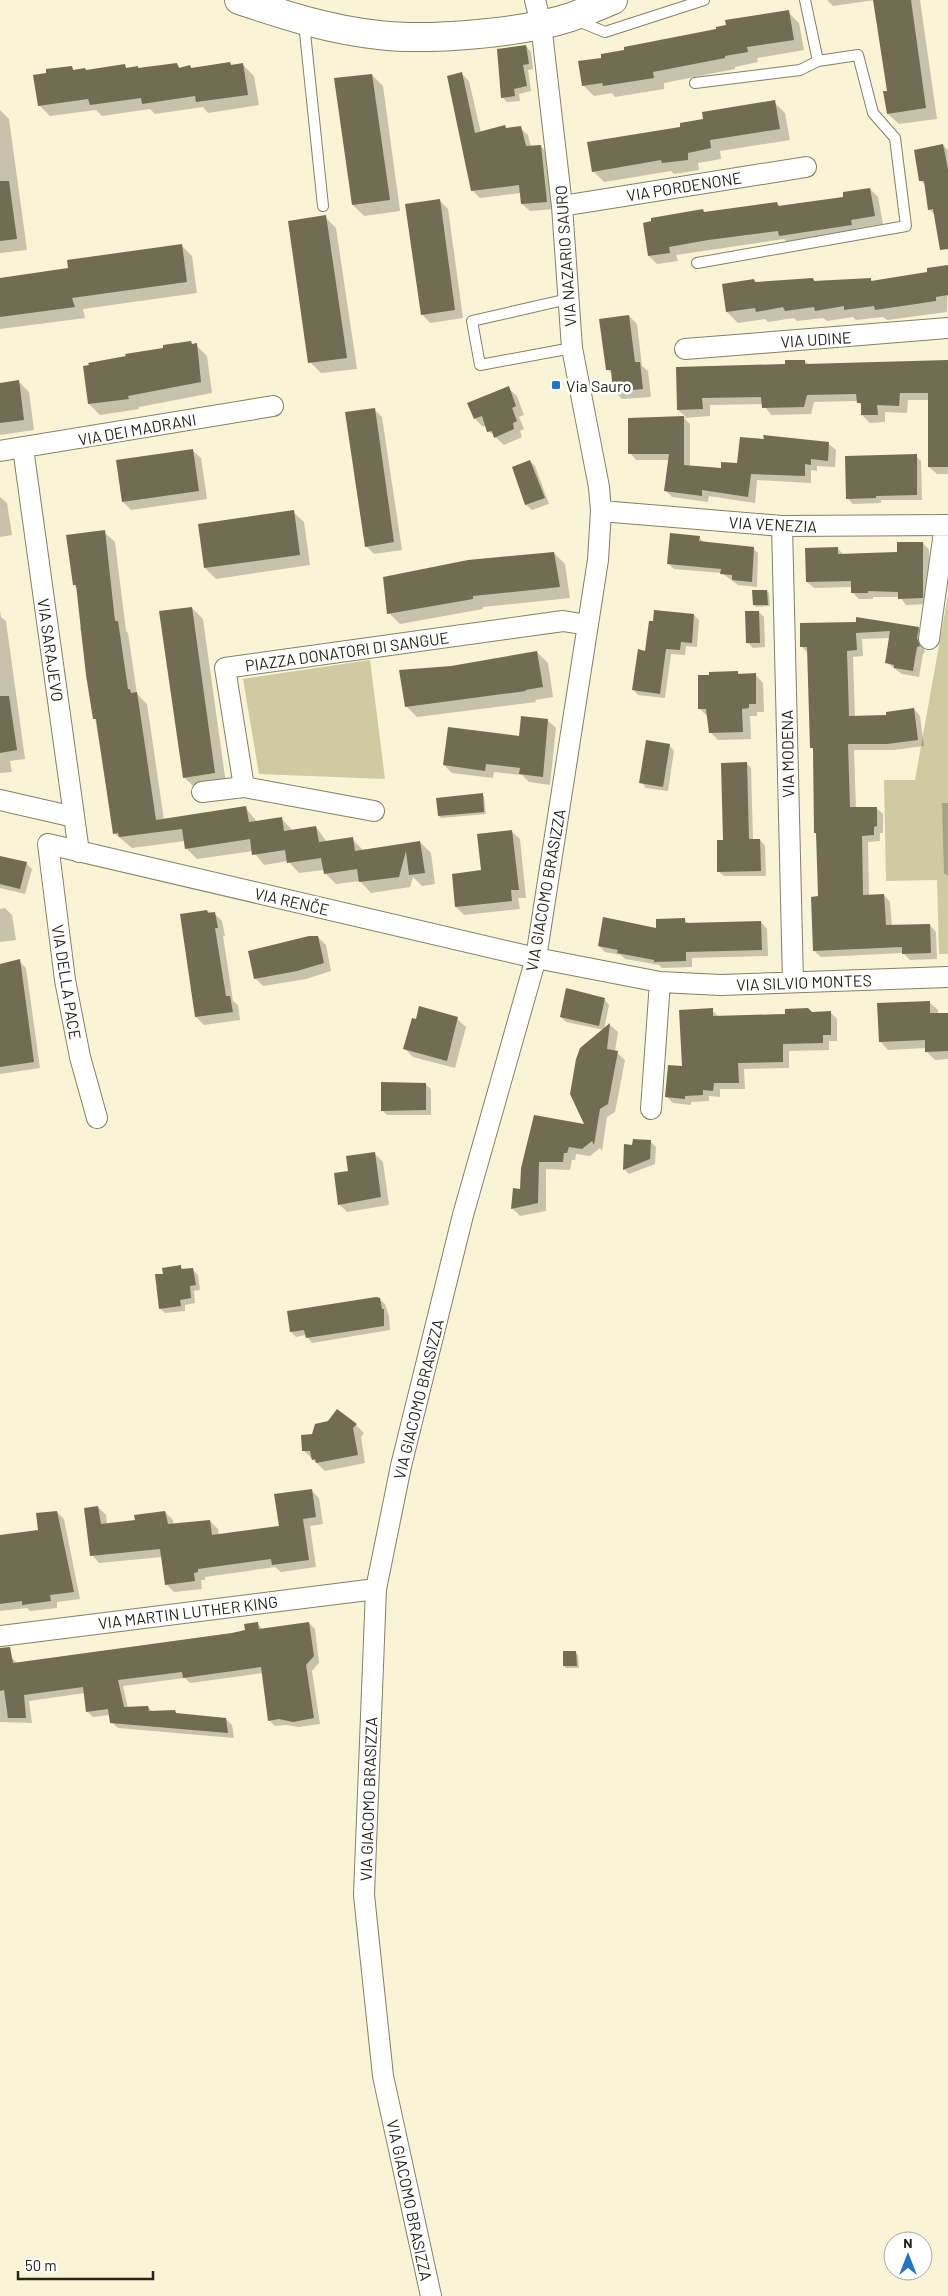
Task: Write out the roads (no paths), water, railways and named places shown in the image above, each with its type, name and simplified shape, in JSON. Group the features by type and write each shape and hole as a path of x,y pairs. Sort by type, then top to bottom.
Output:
{"street":[{"path":"239,0 304,21 379,35 451,36 538,12 570,17 613,0"},
{"name":"VIA NAZARIO SAURO","path":"538,12 562,206 572,348 599,487 601,511"},
{"name":"VIA PORDENONE","path":"562,206 806,167"},
{"name":"VIA UDINE","path":"685,349 948,328"},
{"name":"VIA DEI MADRANI","path":"0,451 273,406"},
{"name":"VIA SARAJEVO","path":"24,448 79,852"},
{"name":"VIA VENEZIA","path":"601,511 782,526 947,524 929,639"},
{"name":"VIA GIACOMO BRASIZZA","path":"431,2296 383,2076 364,1895 376,1589 401,1466 462,1215 536,958 598,560 601,511"},
{"name":"VIA MODENA","path":"782,526 793,982"},
{"name":"PIAZZA DONATORI DI SANGUE","path":"244,787 225,668 563,621 587,625"},
{"path":"202,792 244,787 374,811"},
{"path":"0,800 74,817"},
{"name":"VIA RENČE","path":"48,844 536,958"},
{"name":"VIA DELLA PACE","path":"48,844 65,980 80,1058 97,1118"},
{"name":"VIA SILVIO MONTES","path":"536,958 660,982 721,984 948,977"},
{"path":"651,1110 660,982"},
{"name":"VIA MARTIN LUTHER KING","path":"0,1636 376,1589"}],"lane":[{"path":"570,17 604,32 704,0"},
{"path":"805,0 818,61"},
{"path":"304,21 323,206"},
{"path":"695,83 800,70 818,61 858,55 873,113 895,138 906,226 697,263"},
{"path":"568,298 472,321 480,365 572,348"}],"place":[{"name":"Via Sauro","path":"556,385"}]}
